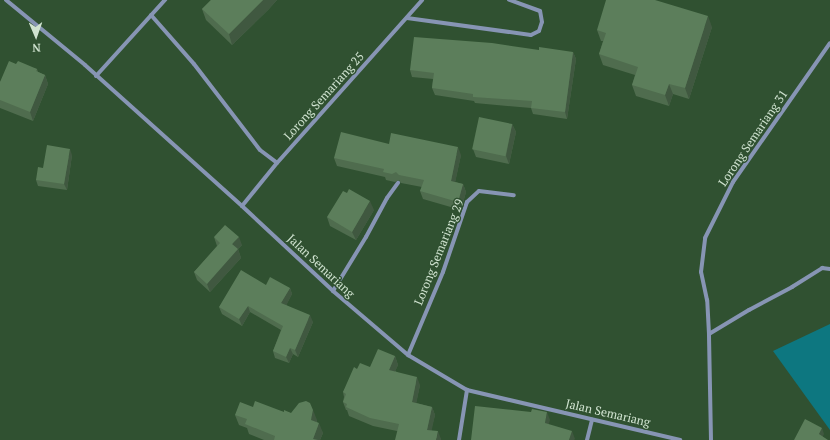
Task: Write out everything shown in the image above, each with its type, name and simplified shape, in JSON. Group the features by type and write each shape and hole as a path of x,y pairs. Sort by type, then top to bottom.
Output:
{"street":[{"name":"Jalan Semariang","path":"6,0 96,76 242,206 332,291 408,355 466,390 680,440"},
{"path":"96,76 165,0"},
{"name":"Lorong Semariang 25","path":"242,206 277,163 422,0"},
{"path":"407,18 531,35 539,31 542,22 540,11 509,0"},
{"path":"151,15 194,64 260,150 277,163"},
{"name":"Lorong Semariang 31","path":"711,440 707,300 701,272 705,238 733,182 830,43"},
{"path":"332,291 366,237 386,198 398,183"},
{"name":"Lorong Semariang 29","path":"408,355 443,272 467,202 479,191 514,195"},
{"path":"709,334 748,310 792,287 822,268 830,269"},
{"path":"459,440 466,390"},
{"path":"586,440 592,420"}],"water":[{"path":"830,324 830,430 773,351"}],"building":[{"path":"211,0 263,0 229,34 202,9"},
{"path":"606,0 655,0 708,16 685,88 669,84 665,95 632,85 638,67 599,54 606,33 597,30"},
{"path":"414,37 492,43 539,50 539,47 573,52 565,112 531,108 532,101 473,97 473,94 432,88 434,73 410,70"},
{"path":"9,61 16,64 18,61 37,69 36,71 45,75 30,112 0,100 0,82"},
{"path":"479,117 512,124 505,156 472,149"},
{"path":"341,132 389,144 391,133 458,147 451,181 463,184 458,202 420,191 424,180 399,175 396,172 392,174 383,172 384,169 334,158"},
{"path":"47,145 70,149 64,184 36,180 38,167 43,168"},
{"path":"349,189 370,201 352,232 327,217 343,191 347,193"},
{"path":"225,225 239,237 232,244 238,249 207,284 194,272 220,243 214,237"},
{"path":"241,270 266,285 270,277 290,288 281,303 310,315 295,350 290,348 286,357 273,351 283,326 248,306 239,319 219,307"},
{"path":"378,349 395,356 389,370 417,377 412,402 432,407 427,430 438,431 436,440 395,440 399,424 370,418 346,407 347,404 343,402 346,394 343,392 354,367 357,369 360,363 370,367"},
{"path":"255,401 284,412 284,410 291,413 299,403 306,401 310,403 313,410 311,420 319,423 313,439 318,440 274,440 275,436 245,424 247,419 235,415 240,402 253,407"},
{"path":"475,406 531,412 532,409 547,412 545,423 572,431 569,440 471,440"},
{"path":"805,419 822,428 819,434 828,440 794,440"}]}
